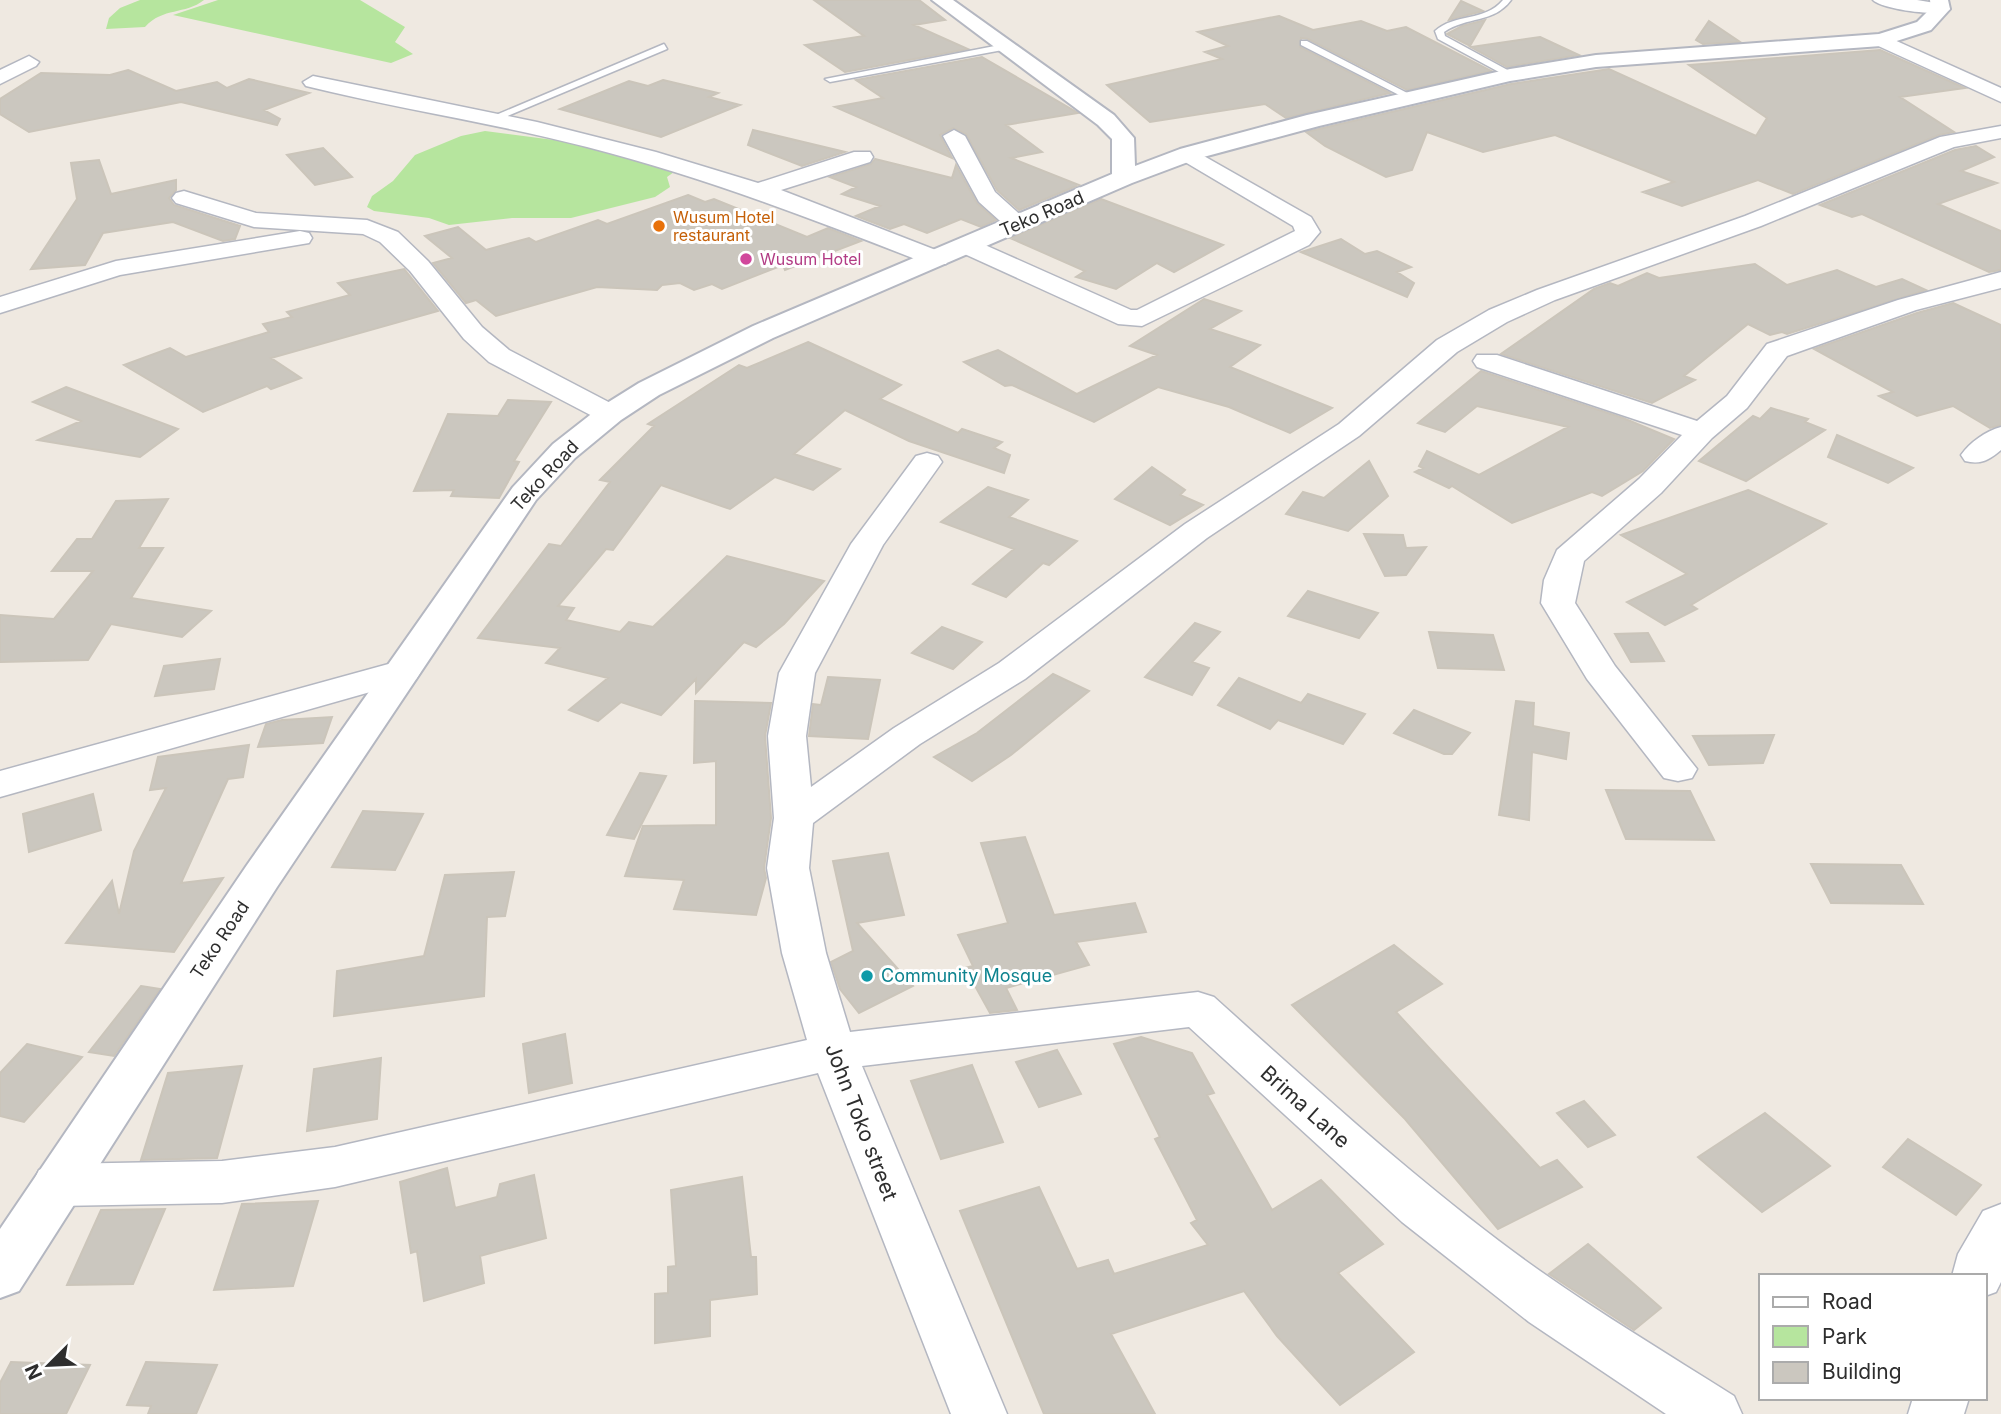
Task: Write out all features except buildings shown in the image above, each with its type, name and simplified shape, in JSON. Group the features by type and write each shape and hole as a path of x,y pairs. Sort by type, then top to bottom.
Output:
{"street":[{"path":"942,0 1106,120 1122,138 1124,178"},
{"path":"1882,0 1940,5"},
{"name":"Teko Road","path":"0,1273 402,671 524,494 564,451 610,414 649,388 763,332 1124,178 1188,155 1408,96 1510,75 1596,61 1881,40 1924,26 1940,5"},
{"path":"1881,40 2001,96"},
{"path":"0,78 29,62"},
{"path":"313,82 494,118 625,150 952,252 1127,318 1158,312 1300,240 1308,232 1303,222 1188,155"},
{"path":"794,818 907,736 1013,671 1196,531 1349,430 1447,346 1498,316 1545,295 1753,221 1948,142 2001,132"},
{"path":"954,136 973,175 1001,216 1017,224"},
{"path":"758,190 862,157"},
{"path":"184,198 254,220 367,227 389,237 403,249 445,303 499,356 610,414"},
{"path":"0,305 116,268 367,227"},
{"path":"1678,769 1601,671 1558,603 1569,557 1650,486 1702,432 1738,402 1777,350 1907,305 2001,280"},
{"path":"1487,361 1702,432"},
{"path":"1976,455 2001,436"},
{"name":"John Toko street","path":"927,462 867,544 797,673 787,736 794,818 788,869 804,953 833,1052 979,1414"},
{"path":"0,784 402,671"},
{"name":"Brima Lane","path":"57,1185 222,1182 335,1167 833,1052 1198,1009 1314,1116 1454,1236 1611,1348 1714,1414"},
{"path":"1979,1274 1984,1254 2001,1226"}],"lane":[{"path":"1507,0 1489,17 1447,24 1439,31 1441,37 1510,75"},
{"path":"1304,43 1408,96"},
{"path":"494,118 664,47"},
{"path":"830,79 1005,47"}],"green space":[{"path":"140,0 204,0 189,8 159,16 145,27 106,29 109,18 120,8"},
{"path":"218,0 360,0 405,27 395,42 413,54 391,63 173,15"},
{"path":"485,131 562,141 661,164 674,172 667,177 670,187 655,197 571,218 512,218 449,225 429,218 374,211 367,207 372,196 393,181 415,155 461,136"}],"place":[{"name":"Wusum Hotel restaurant","path":"659,226"},
{"name":"Wusum Hotel","path":"746,259"},
{"name":"Community Mosque","path":"867,976"}]}
